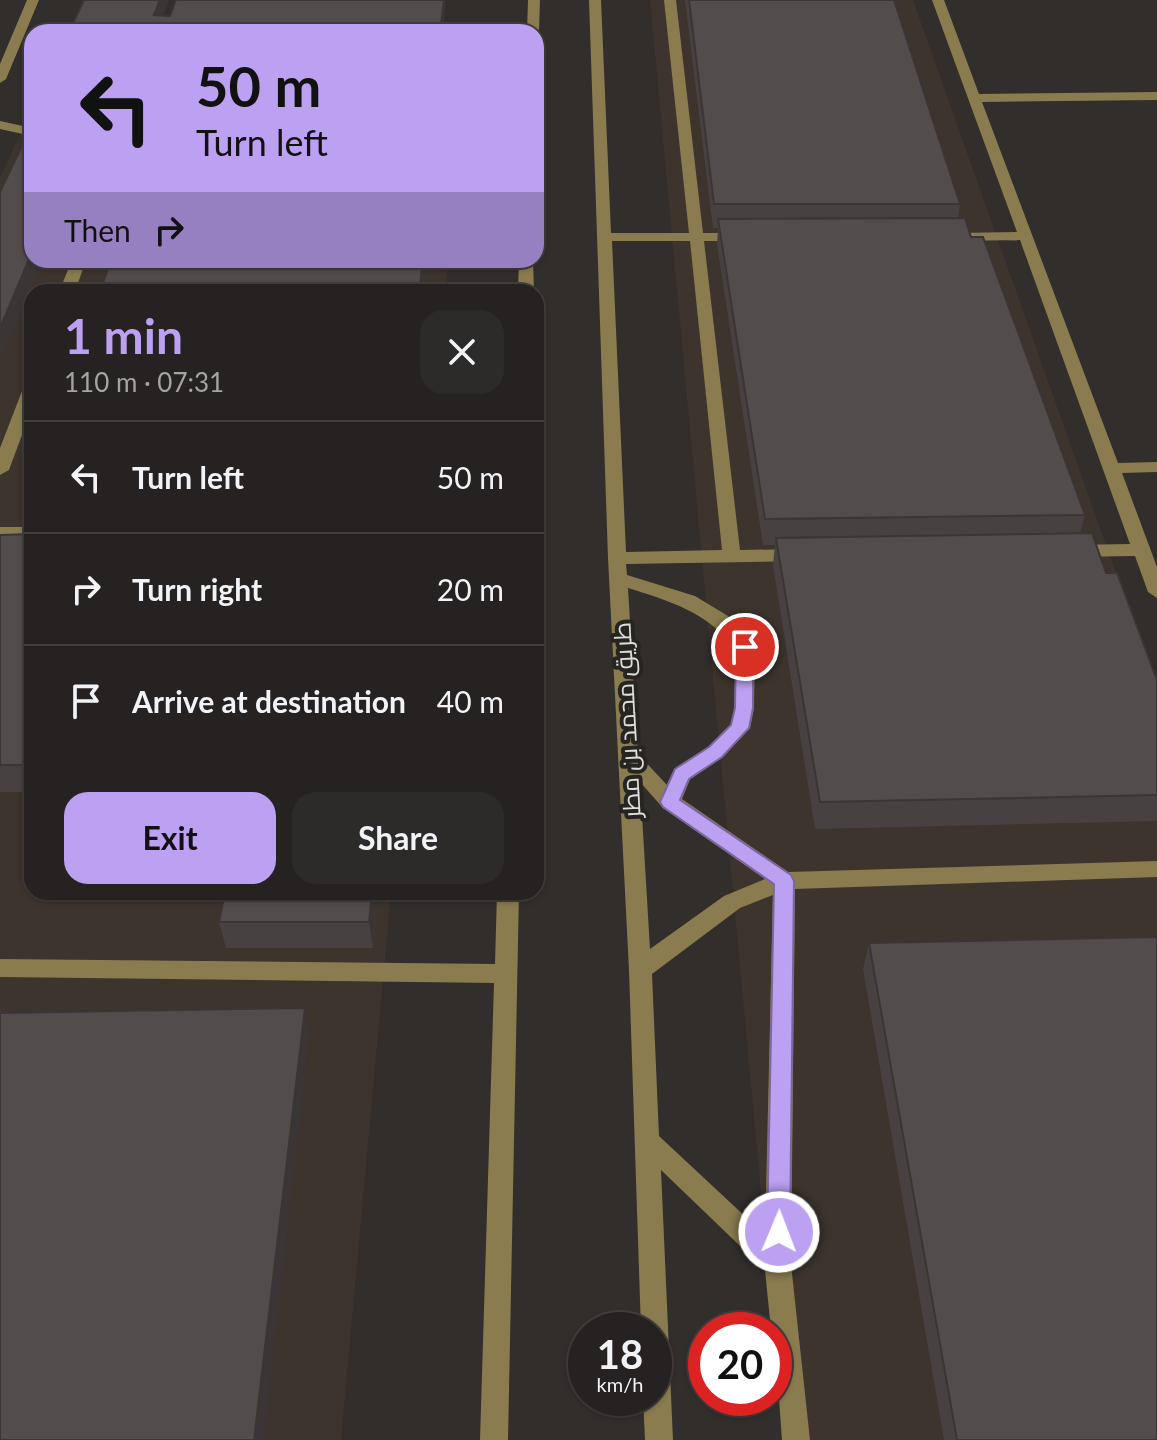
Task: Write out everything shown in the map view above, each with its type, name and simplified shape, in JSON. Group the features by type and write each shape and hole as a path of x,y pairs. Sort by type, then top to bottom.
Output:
{"street":[{"path":"0,79 33,0"},
{"path":"533,24 534,0"},
{"name":"طريق محمد بن مطر","path":"595,0 617,568 640,970 659,1440"},
{"path":"670,0 732,557"},
{"path":"938,0 1157,592"},
{"path":"975,98 1157,96"},
{"path":"0,125 24,130"},
{"path":"937,237 1025,236"},
{"path":"606,237 762,237"},
{"path":"0,470 24,407"},
{"path":"1111,468 1157,467"},
{"path":"0,533 24,533"},
{"path":"1047,551 1141,550"},
{"path":"617,568 732,557 826,555"},
{"path":"617,568 688,600 726,624 745,647 744,708 740,728 716,752 682,774 670,802"},
{"path":"629,757 670,802 784,881"},
{"path":"640,970 732,902 784,881 1157,869"},
{"path":"784,881 778,1264 796,1440"},
{"path":"494,1440 508,900"},
{"path":"0,968 506,974"},
{"path":"647,1141 778,1264"}],"shaded area":[{"path":"650,0 913,0 1157,689 1157,1440 784,1440 782,1416 792,1416 792,1312 772,1312"},
{"path":"24,126 24,268 448,268 446,284 24,284 24,900 390,900 341,1440 0,1440 0,177"}],"building":[{"path":"84,0 160,0 154,15 170,16 176,0 444,0 441,24 73,24"},
{"path":"689,0 894,0 960,204 714,204"},
{"path":"24,142 25,268 0,328 0,192"},
{"path":"965,218 971,237 983,237 1085,515 765,519 718,219"},
{"path":"108,268 422,268 420,284 103,284"},
{"path":"1092,533 1106,573 1117,573 1157,680 1157,795 820,802 776,538"},
{"path":"24,534 24,765 0,765 0,535"},
{"path":"223,900 371,900 369,922 219,922"},
{"path":"1157,937 1157,1440 957,1440 869,943"},
{"path":"305,1008 254,1440 0,1440 0,1013"}],"route":[{"path":"745,647 744,708 740,728 716,752 682,774 670,802 784,881 779,1232"}]}
